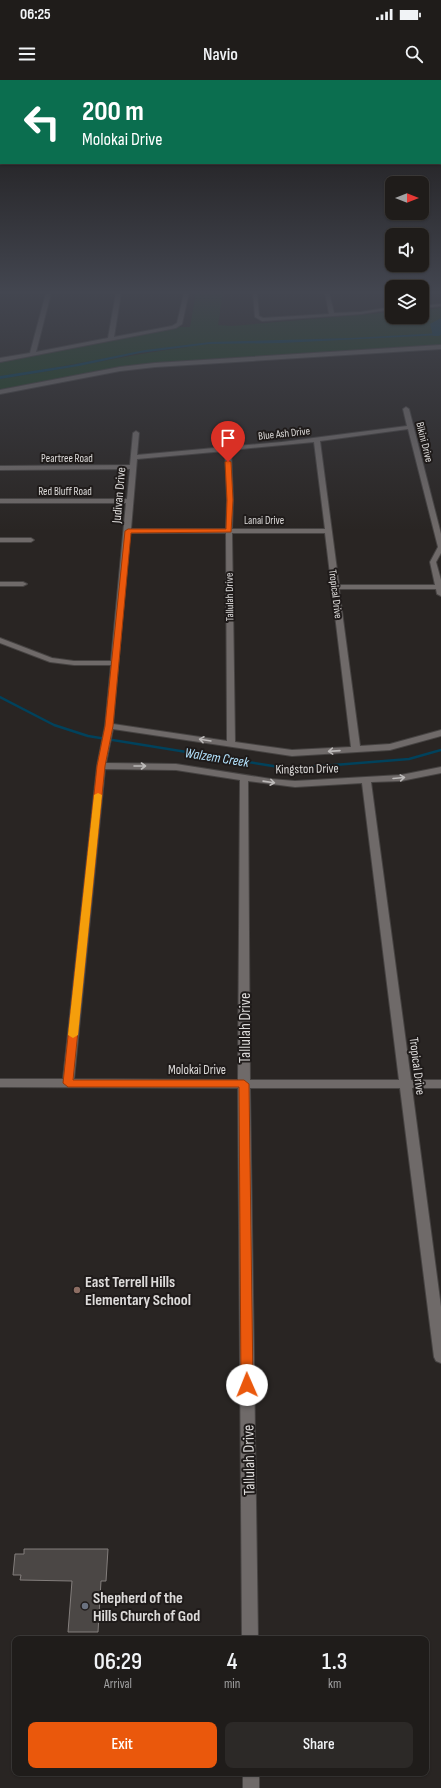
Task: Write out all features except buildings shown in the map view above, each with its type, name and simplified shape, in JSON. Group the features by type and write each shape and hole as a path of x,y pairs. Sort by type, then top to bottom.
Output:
{"street":[{"path":"0,392 106,372"},
{"name":"Bikini Drive","path":"406,410 440,547 433,562 441,594"},
{"name":"Blue Ash Drive","path":"135,457 317,440 411,427"},
{"name":"Judivan Drive","path":"68,1083 101,766 108,730 134,468 136,433"},
{"name":"Tropical Drive","path":"317,440 356,749"},
{"name":"Tallulah Drive","path":"228,449 230,500 231,744"},
{"name":"Peartree Road","path":"0,468 134,468"},
{"name":"Red Bluff Road","path":"0,501 130,501"},
{"name":"Lanai Drive","path":"128,531 328,531"},
{"path":"0,540 31,540"},
{"path":"0,584 23,584"},
{"path":"335,587 440,587"},
{"path":"0,640 50,660 74,662 115,662"},
{"name":"Kingston Drive","path":"108,730 231,744 292,753 390,747 441,733"},
{"name":"Kingston Drive","path":"101,766 170,767 295,784 401,778 441,770"},
{"name":"Tallulah Drive","path":"244,778 244,1084 250,1636"},
{"name":"Tropical Drive","path":"366,779 441,1357"},
{"name":"Molokai Drive","path":"0,1083 441,1084"},
{"path":"251,1776 252,1788"}],"green space":[{"path":"0,372 29,372 0,376"},
{"path":"43,372 102,372 0,390 0,379"}],"water":[{"path":"28,372 44,372 0,379 0,376"}],"waterway":[{"name":"Walzem Creek","path":"0,697 54,725 88,736 279,767 297,768 409,759 441,750"}],"slow traffic":[{"path":"73,1035 98,795"}],"place":[{"name":"East Terrell Hills Elementary School","path":"77,1290"},
{"name":"Shepherd of the Hills Church of God","path":"85,1606"}],"route":[{"path":"228,462 230,500 229,531 128,531 109,726 101,766 68,1083 244,1084 247,1385"}]}
